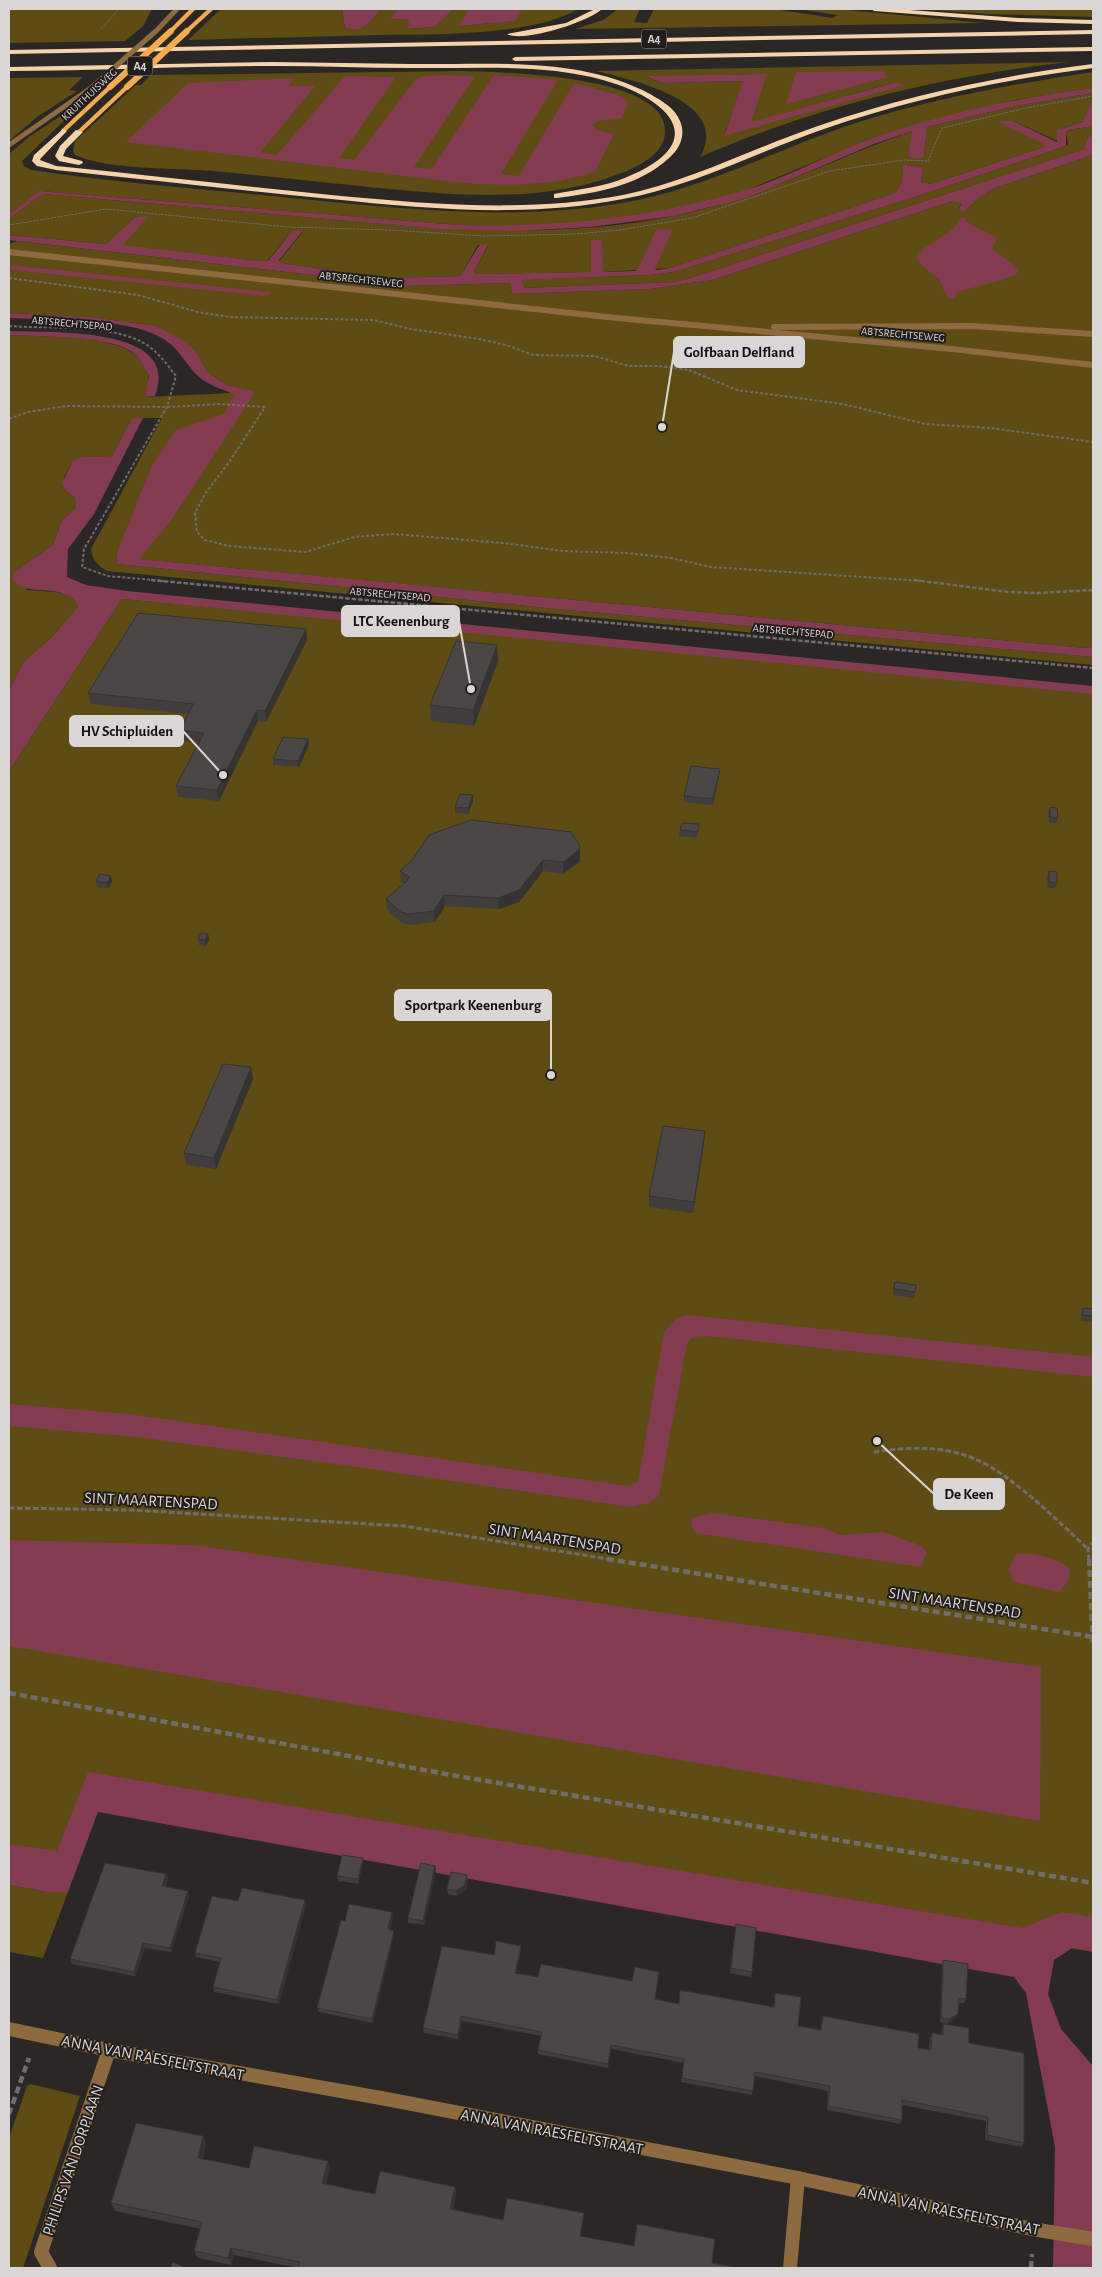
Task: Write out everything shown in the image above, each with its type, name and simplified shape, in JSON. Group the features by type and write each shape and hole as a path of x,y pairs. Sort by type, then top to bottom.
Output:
{"highway":[{"name":"A4","path":"214,48 473,37 518,33 568,24 585,18 599,9"},
{"path":"874,9 1009,20 1093,22"},
{"name":"A4","path":"9,52 1093,32"},
{"name":"A4","path":"9,69 1093,49"},
{"name":"A4","path":"79,132 59,154 62,159 86,164 418,197 524,200 571,194 621,182 639,175 661,162 676,148 680,132 676,118 650,96 629,86 581,74 505,67 272,64"},
{"path":"63,131 37,157 36,161 40,164 56,168 416,205 490,208 538,207 596,202 653,190 706,173 819,128 917,98 990,82 1093,66"}],"main road":[{"name":"KRUITHUISWEG","path":"63,131 193,9"},
{"name":"KRUITHUISWEG","path":"79,132 211,9"}],"street":[{"path":"9,145 92,88 173,15 177,9"},
{"name":"ABTSRECHTSEWEG","path":"9,252 710,328 961,350 1093,364"},
{"name":"ABTSRECHTSEWEG","path":"710,328 972,326 1093,334"},
{"name":"ANNA VAN RAESFELTSTRAAT","path":"9,2029 109,2050 381,2098 798,2178 1093,2239"},
{"name":"PHILIPS VAN DORPLAAN","path":"50,2268 41,2252 109,2050"},
{"path":"790,2268 798,2178"}],"path":[{"path":"101,28 119,9"},
{"path":"9,278 72,288 138,295 198,312 229,317 374,320 411,329 479,339 506,345 533,355 595,356 629,366 659,366 689,370 737,390 843,404 925,424 990,428 1093,442"},
{"name":"ABTSRECHTSEPAD","path":"9,326 111,334 140,341 159,354 176,376 166,407 84,549 82,567 108,576 1093,668"},
{"path":"9,419 18,415 54,408 91,406 166,407 218,404 265,407 230,461 205,494 194,514 197,532 205,540 229,546 306,552 354,537 394,534 503,543 563,551 627,553 671,558 711,567 809,572 872,579 914,580 1008,592 1038,593 1093,590"},
{"path":"874,1452 906,1446 935,1449 970,1456 990,1467 1036,1501 1088,1549"},
{"name":"SINT MAARTENSPAD","path":"9,1508 130,1510 404,1526 1093,1637"},
{"path":"1093,1542 1088,1549 1093,1645"},
{"path":"9,1693 457,1776 1093,1883"},
{"path":"9,2114 37,2035"}],"shaded area":[{"path":"9,9 152,9 143,26 125,41 9,43"},
{"path":"221,9 342,9 345,28 357,29 366,25 381,9 398,9 389,19 409,20 409,29 435,27 454,9 469,9 460,26 514,21 523,9 578,9 558,18 534,25 480,32 188,40"},
{"path":"342,9 381,9 366,26 352,29 345,28"},
{"path":"398,9 454,9 435,27 408,29 409,20 389,19"},
{"path":"469,9 523,9 515,21 459,26"},
{"path":"618,9 640,9 634,22 647,23 654,9 774,9 833,18 837,15 798,9 837,9 984,23 575,29 603,20"},
{"path":"917,9 1093,9 1093,17 988,14"},
{"path":"1069,62 974,76 881,96 835,108 790,123 700,157 706,138 702,121 691,108 674,96 653,87 596,71","holes":["766,74 750,123 896,82 724,135 744,81 663,83 646,77"]},
{"path":"460,71 508,73 578,80 612,88 640,99 659,113 665,133 664,140 661,147 644,162 624,172 562,189 498,195 433,193 213,171 142,168 88,160 75,155 73,151 75,141 136,85 141,85 151,75"},
{"path":"883,71 888,77 786,104 796,72"},
{"path":"1093,72 1093,88 1015,100 915,125 865,141 742,192 671,210 590,222 519,226 459,225 41,191 9,214 9,154 29,137 89,97 22,161 24,166 31,170 96,179 421,210 465,212 552,211 595,207 667,193 722,175 831,132 888,113 975,93"},
{"path":"767,74 751,122 897,82 905,85 724,136 743,81 663,83 644,76"},
{"path":"494,75 558,80 501,174 519,176 574,83 619,95 628,104 621,119 602,120 593,124 599,131 614,134 595,172 563,180 530,184 463,183 126,142 188,83 295,78 288,86 315,86 260,153 277,155 345,76 396,77 339,158 354,160 416,79 423,76 475,76 414,167 429,169 433,167"},
{"path":"83,77 69,90 77,91 37,117 9,141 9,78"},
{"path":"1093,88 1093,93 1016,106 927,127 924,157 922,158 914,158 908,155 912,131 874,144 746,198 674,216 591,227 517,231 440,229 43,194 9,219 9,214 40,191 459,225 566,223 635,215 704,201 771,182 865,141 949,115 1007,102"},
{"path":"1093,93 1093,104 1090,106 1085,120 1060,129 1057,132 1058,141 1013,121 1000,122 1044,143 1044,147 931,184 921,182 923,167 908,165 903,167 900,186 892,194 670,268 603,272 593,239 591,271 588,272 477,274 474,272 488,246 478,245 460,276 385,278 281,263 279,261 302,233 301,231 292,231 267,261 124,246 122,244 135,217 106,244 9,235 9,219 43,194 443,228 535,230 627,224 673,216 735,200 912,131 924,157 927,127 1016,106"},
{"path":"1093,104 1093,126 1066,132 1066,146 921,195 674,272 649,275 522,280 524,288 672,282 687,279 1084,149 1088,137 1093,134 1093,155 995,188 980,197 965,211 958,211 961,204 953,201 712,280 650,289 512,294 510,283 407,286 9,240 9,235 106,244 135,217 147,216 123,245 268,261 292,231 301,231 279,260 281,263 385,278 460,276 480,244 488,245 474,272 477,274 588,272 591,271 591,241 594,239 602,241 603,272 635,271 638,269 656,230 670,229 672,231 655,269 657,270 670,268 892,194 900,186 903,166 906,165 923,167 921,182 931,184 1044,147 1043,143 1001,124 1000,121 1013,121 1057,142 1057,130 1083,122 1090,105"},
{"path":"1093,126 1093,134 1088,137 1084,149 687,279 672,282 524,288 522,280 649,275 674,272 921,195 1066,146 1068,144 1066,132"},
{"path":"1093,155 1093,646 1086,648 138,559 172,520 239,415 116,555 117,564 546,608 1093,657 1093,665 107,571 96,562 91,549 162,418 132,418 112,456 83,457 73,460 64,477 67,492 76,499 76,508 62,520 53,545 17,570 27,590 57,592 74,598 78,606 53,636 24,661 9,690 9,335 87,339 130,351 141,361 148,375 145,397 253,392 228,385 208,373 196,351 157,326 90,317 9,313 9,244 17,241 407,286 510,283 512,294 650,289 712,280 953,201 961,203 958,210 965,211 980,197 995,188"},
{"path":"961,218 965,218 965,221 997,238 992,249 1018,271 1015,275 957,292 954,298 948,298 939,279 921,265 917,257 927,247 951,231"},
{"path":"9,265 271,292 267,296 21,271 9,269"},
{"path":"9,313 90,317 157,326 182,340 196,351 208,373 228,385 255,392 172,520 139,559 1086,648 1093,646 1093,657 546,608 117,564 116,555 152,465 176,430 224,414 234,394 205,381 192,370 167,341 146,331 128,326 87,321 9,318"},
{"path":"9,331 80,334 108,338 132,345 150,356 158,373 155,396 145,397 149,376 139,359 131,351 105,342 89,339 9,335"},
{"path":"132,418 143,418 94,514 68,549 67,577 86,585 127,591 1093,686 1093,694 122,599 9,771 9,690 24,661 53,636 78,606 73,598 58,592 33,590 21,586 11,578 17,570 53,545 62,520 76,508 76,499 67,492 62,483 73,460 82,457 112,456"},
{"path":"122,599 1093,690 1093,1952 91,1776 59,1854 9,1846 9,771"},
{"path":"688,1315 1093,1357 1093,1377 708,1336 693,1337 687,1343 659,1495 650,1503 630,1507 137,1437 9,1426 9,1404 129,1414 628,1486 638,1482 664,1332 677,1318"},
{"path":"713,1513 824,1528 840,1535 883,1532 922,1546 927,1552 921,1567 695,1533 691,1524 692,1518"},
{"path":"9,1540 193,1545 1041,1667 1040,1821 9,1646"},
{"path":"1016,1554 1038,1555 1053,1559 1070,1570 1069,1580 1059,1592 1013,1582 1009,1569"},
{"path":"88,1772 1023,1928 1061,1912 1093,1917 1093,1951 1072,1948 1054,1960 1048,1994 1061,2029 1093,2066 1093,2268 1053,2268 1055,2147 1026,1993 1014,1977 98,1812 68,1892 47,1892 9,1885 9,1844 57,1851"},
{"path":"9,1885 47,1892 68,1892 43,1958 9,1952"},
{"path":"31,2084 80,2096 23,2268 9,2268 9,2138 27,2086"}],"building":[{"path":"138,613 306,629 265,711 257,710 217,790 176,786 204,733 179,730 194,704 88,693"},
{"path":"456,641 497,645 473,710 430,705"},
{"path":"283,737 308,739 298,761 273,759"},
{"path":"691,766 720,769 713,799 684,796"},
{"path":"460,794 473,795 468,808 455,807"},
{"path":"1050,807 1057,808 1058,818 1050,817"},
{"path":"471,820 571,832 580,846 579,850 563,862 543,860 519,890 498,898 444,895 434,911 408,914 401,912 386,899 406,882 409,877 400,871 413,859 429,835"},
{"path":"682,823 699,824 698,832 680,830"},
{"path":"1049,871 1057,872 1057,883 1049,882"},
{"path":"100,874 111,876 107,883 96,881"},
{"path":"201,933 208,934 205,940 198,939"},
{"path":"223,1064 251,1067 214,1158 184,1153"},
{"path":"663,1126 705,1131 694,1202 649,1196"},
{"path":"895,1282 916,1285 915,1292 894,1289"},
{"path":"1083,1308 1093,1309 1093,1316 1083,1315"},
{"path":"342,1855 363,1858 358,1879 337,1876"},
{"path":"105,1863 166,1874 162,1886 188,1891 170,1948 143,1943 134,1972 70,1959"},
{"path":"421,1863 435,1866 423,1921 408,1918"},
{"path":"451,1872 467,1875 465,1885 456,1891 447,1889"},
{"path":"242,1888 305,1900 277,2000 213,1987 221,1958 195,1953 212,1896 238,1901"},
{"path":"349,1904 392,1912 388,1929 394,1931 372,2019 317,2008 341,1920 345,1921"},
{"path":"736,1924 756,1928 752,1972 731,1968"},
{"path":"496,1941 521,1946 515,1973 538,1977 541,1964 632,1981 635,1967 659,1972 655,1999 679,2004 680,1990 774,2007 775,1993 801,1997 798,2026 821,2030 823,2016 919,2034 918,2048 931,2050 932,2033 943,2035 943,2024 969,2028 969,2043 1024,2053 1024,2143 987,2135 988,2117 902,2100 902,2120 828,2106 830,2086 755,2072 753,2091 682,2078 684,2059 611,2045 608,2064 538,2050 542,2032 461,2016 458,2035 423,2028 442,1946 494,1955"},
{"path":"943,1960 968,1964 966,1999 959,1998 958,2014 949,2019 941,2018"},
{"path":"136,2123 203,2136 198,2158 249,2168 254,2146 328,2161 322,2183 349,2189 375,2194 380,2171 455,2187 450,2209 503,2220 507,2198 584,2213 580,2236 634,2246 637,2224 715,2239 712,2263 739,2268 298,2268 300,2262 231,2248 228,2258 194,2251 202,2222 111,2203"},
{"path":"173,2262 186,2268 170,2268"}],"place":[{"name":"Golfbaan Delfland","path":"662,427"},
{"name":"LTC Keenenburg","path":"471,689"},
{"name":"HV Schipluiden","path":"223,775"},
{"name":"Sportpark Keenenburg","path":"551,1075"},
{"name":"De Keen","path":"877,1441"}]}
